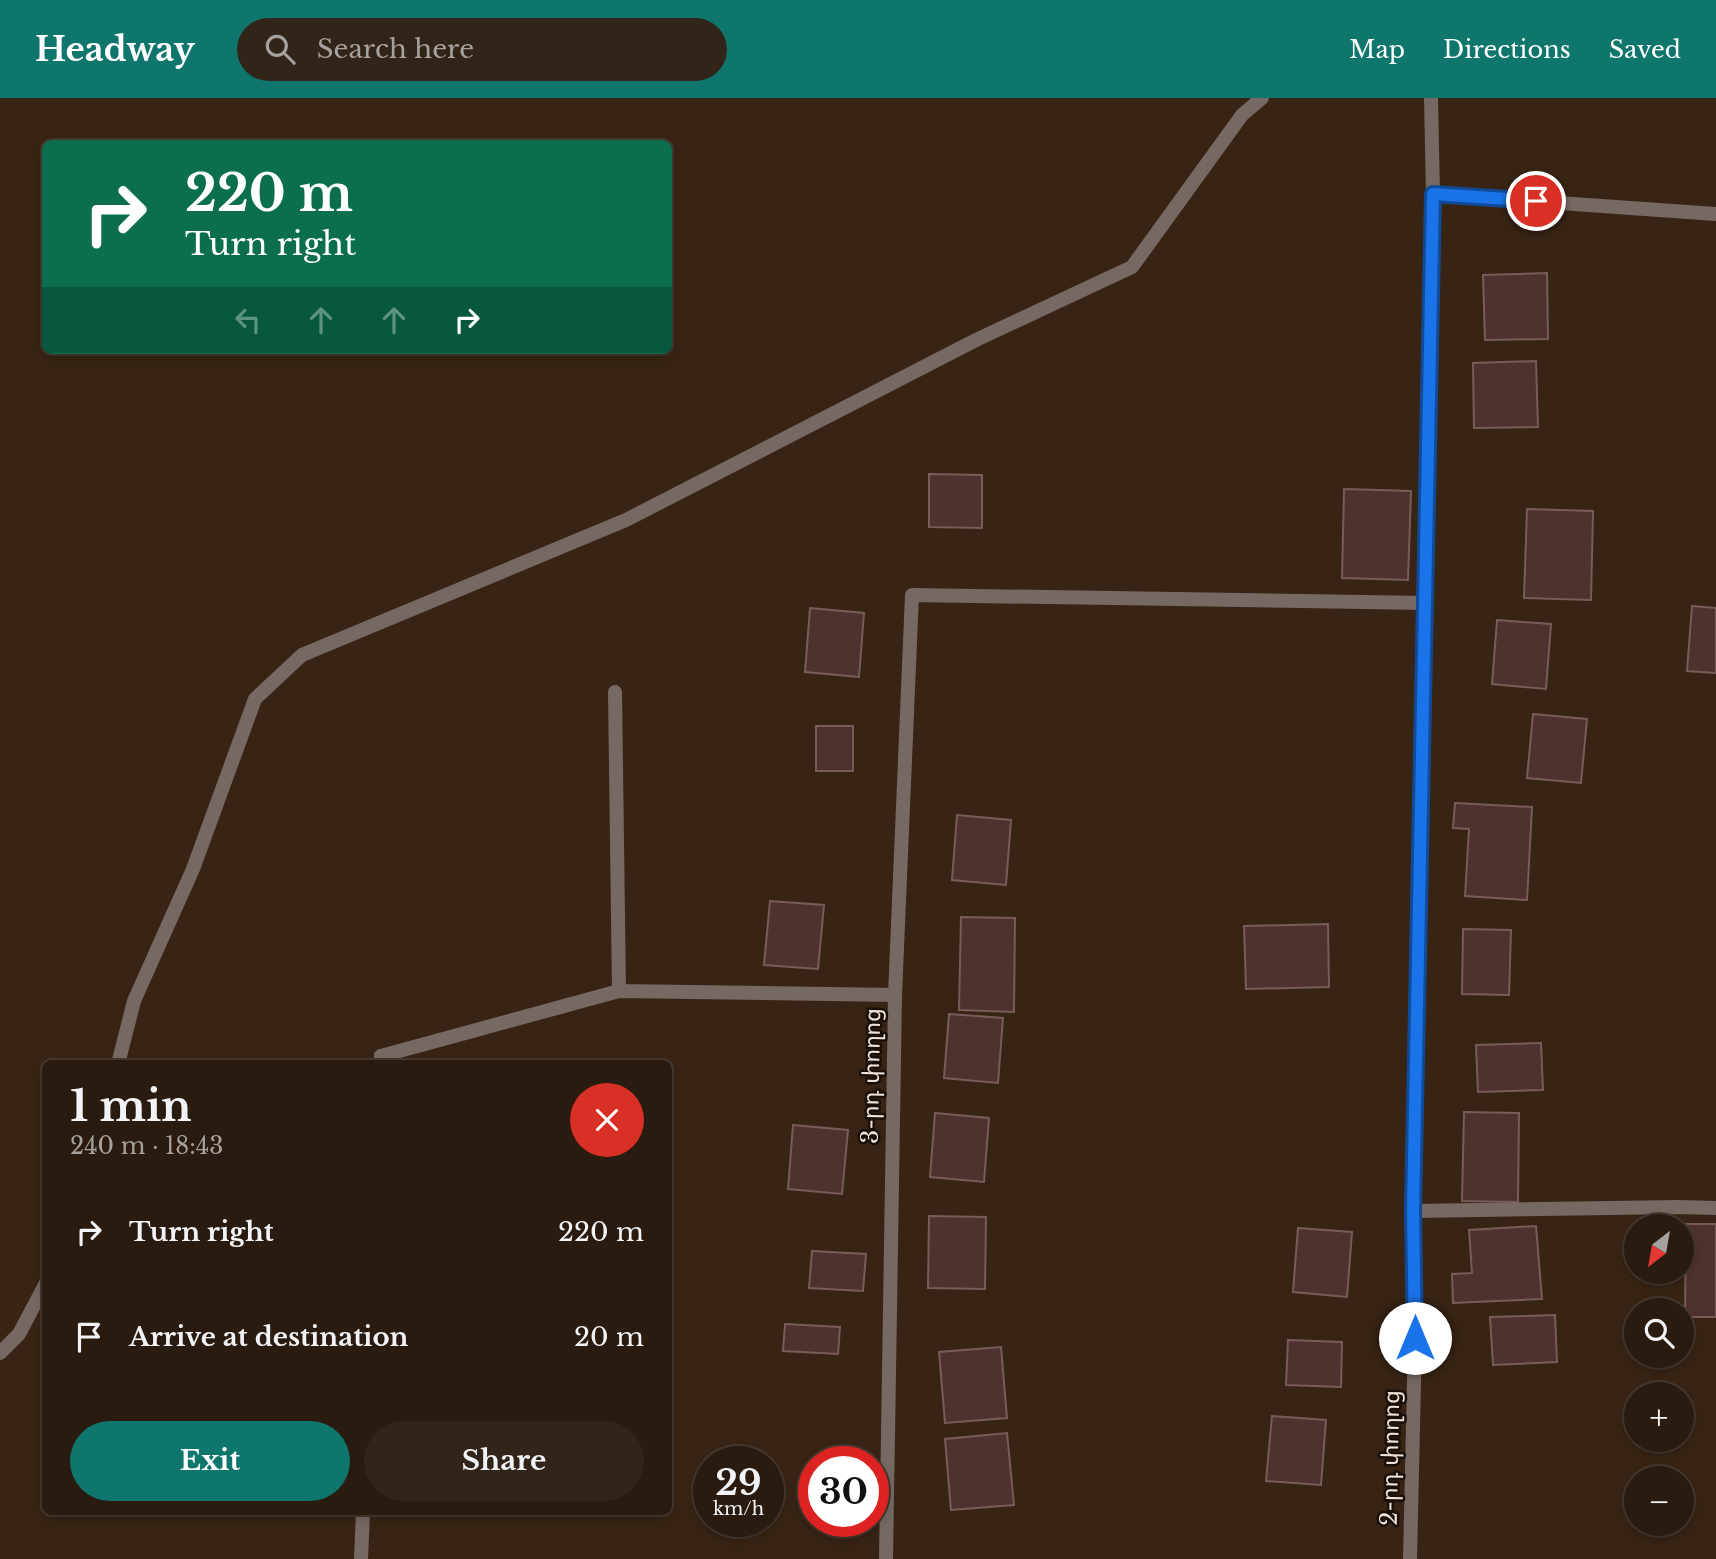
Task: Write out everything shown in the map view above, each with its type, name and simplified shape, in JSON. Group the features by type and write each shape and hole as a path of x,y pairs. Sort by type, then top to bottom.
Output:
{"street":[{"path":"119,1060 134,1001 194,869 255,699 302,655 626,520 976,340 1132,267 1242,115 1262,98"},
{"name":"2-րդ փողոց","path":"1410,1559 1415,1338 1413,1211 1433,194 1431,98"},
{"path":"1433,194 1716,214"},
{"name":"3-րդ փողոց","path":"886,1559 895,995 912,595 1426,603"},
{"path":"615,692 619,991"},
{"path":"381,1060 619,991 895,995"},
{"path":"1413,1211 1716,1208"},
{"path":"0,1353 19,1334 42,1291"},
{"path":"361,1559 363,1515"}],"building":[{"path":"1547,273 1548,339 1485,340 1483,275"},
{"path":"1536,361 1538,427 1474,428 1473,363"},
{"path":"929,474 982,475 982,528 929,527"},
{"path":"1344,489 1411,491 1408,580 1342,578"},
{"path":"1527,509 1593,511 1591,600 1524,598"},
{"path":"1692,606 1716,608 1716,673 1687,671"},
{"path":"810,608 864,613 859,677 805,672"},
{"path":"1497,620 1551,624 1546,689 1492,684"},
{"path":"1533,714 1587,719 1581,783 1527,778"},
{"path":"816,726 853,726 853,771 816,771"},
{"path":"1455,803 1532,807 1527,900 1465,896 1469,829 1453,828"},
{"path":"957,815 1011,820 1006,885 952,880"},
{"path":"770,901 824,905 818,969 764,965"},
{"path":"961,917 1015,918 1014,1012 959,1010"},
{"path":"1328,924 1329,987 1246,989 1244,926"},
{"path":"1463,929 1511,930 1509,995 1462,994"},
{"path":"949,1014 1003,1018 998,1083 944,1078"},
{"path":"1541,1043 1543,1090 1478,1092 1476,1045"},
{"path":"1464,1112 1519,1113 1518,1202 1462,1201"},
{"path":"935,1113 989,1118 984,1182 930,1177"},
{"path":"793,1125 848,1130 842,1194 788,1189"},
{"path":"929,1216 986,1217 985,1289 928,1288"},
{"path":"1694,1224 1716,1224 1716,1317 1694,1317 1694,1298 1685,1298 1685,1284 1694,1284"},
{"path":"1536,1226 1542,1299 1453,1303 1452,1274 1472,1273 1469,1230"},
{"path":"1298,1228 1352,1232 1347,1297 1293,1292"},
{"path":"812,1251 866,1254 863,1291 809,1288"},
{"path":"1555,1315 1557,1362 1493,1365 1490,1317"},
{"path":"785,1324 840,1327 838,1354 783,1351"},
{"path":"1288,1340 1342,1342 1341,1387 1286,1385"},
{"path":"1001,1347 1007,1418 945,1423 939,1352"},
{"path":"1272,1416 1326,1420 1321,1485 1266,1481"},
{"path":"1007,1433 1014,1505 951,1510 945,1439"}],"route":[{"path":"1415,1338 1413,1211 1433,194 1536,201"}]}
